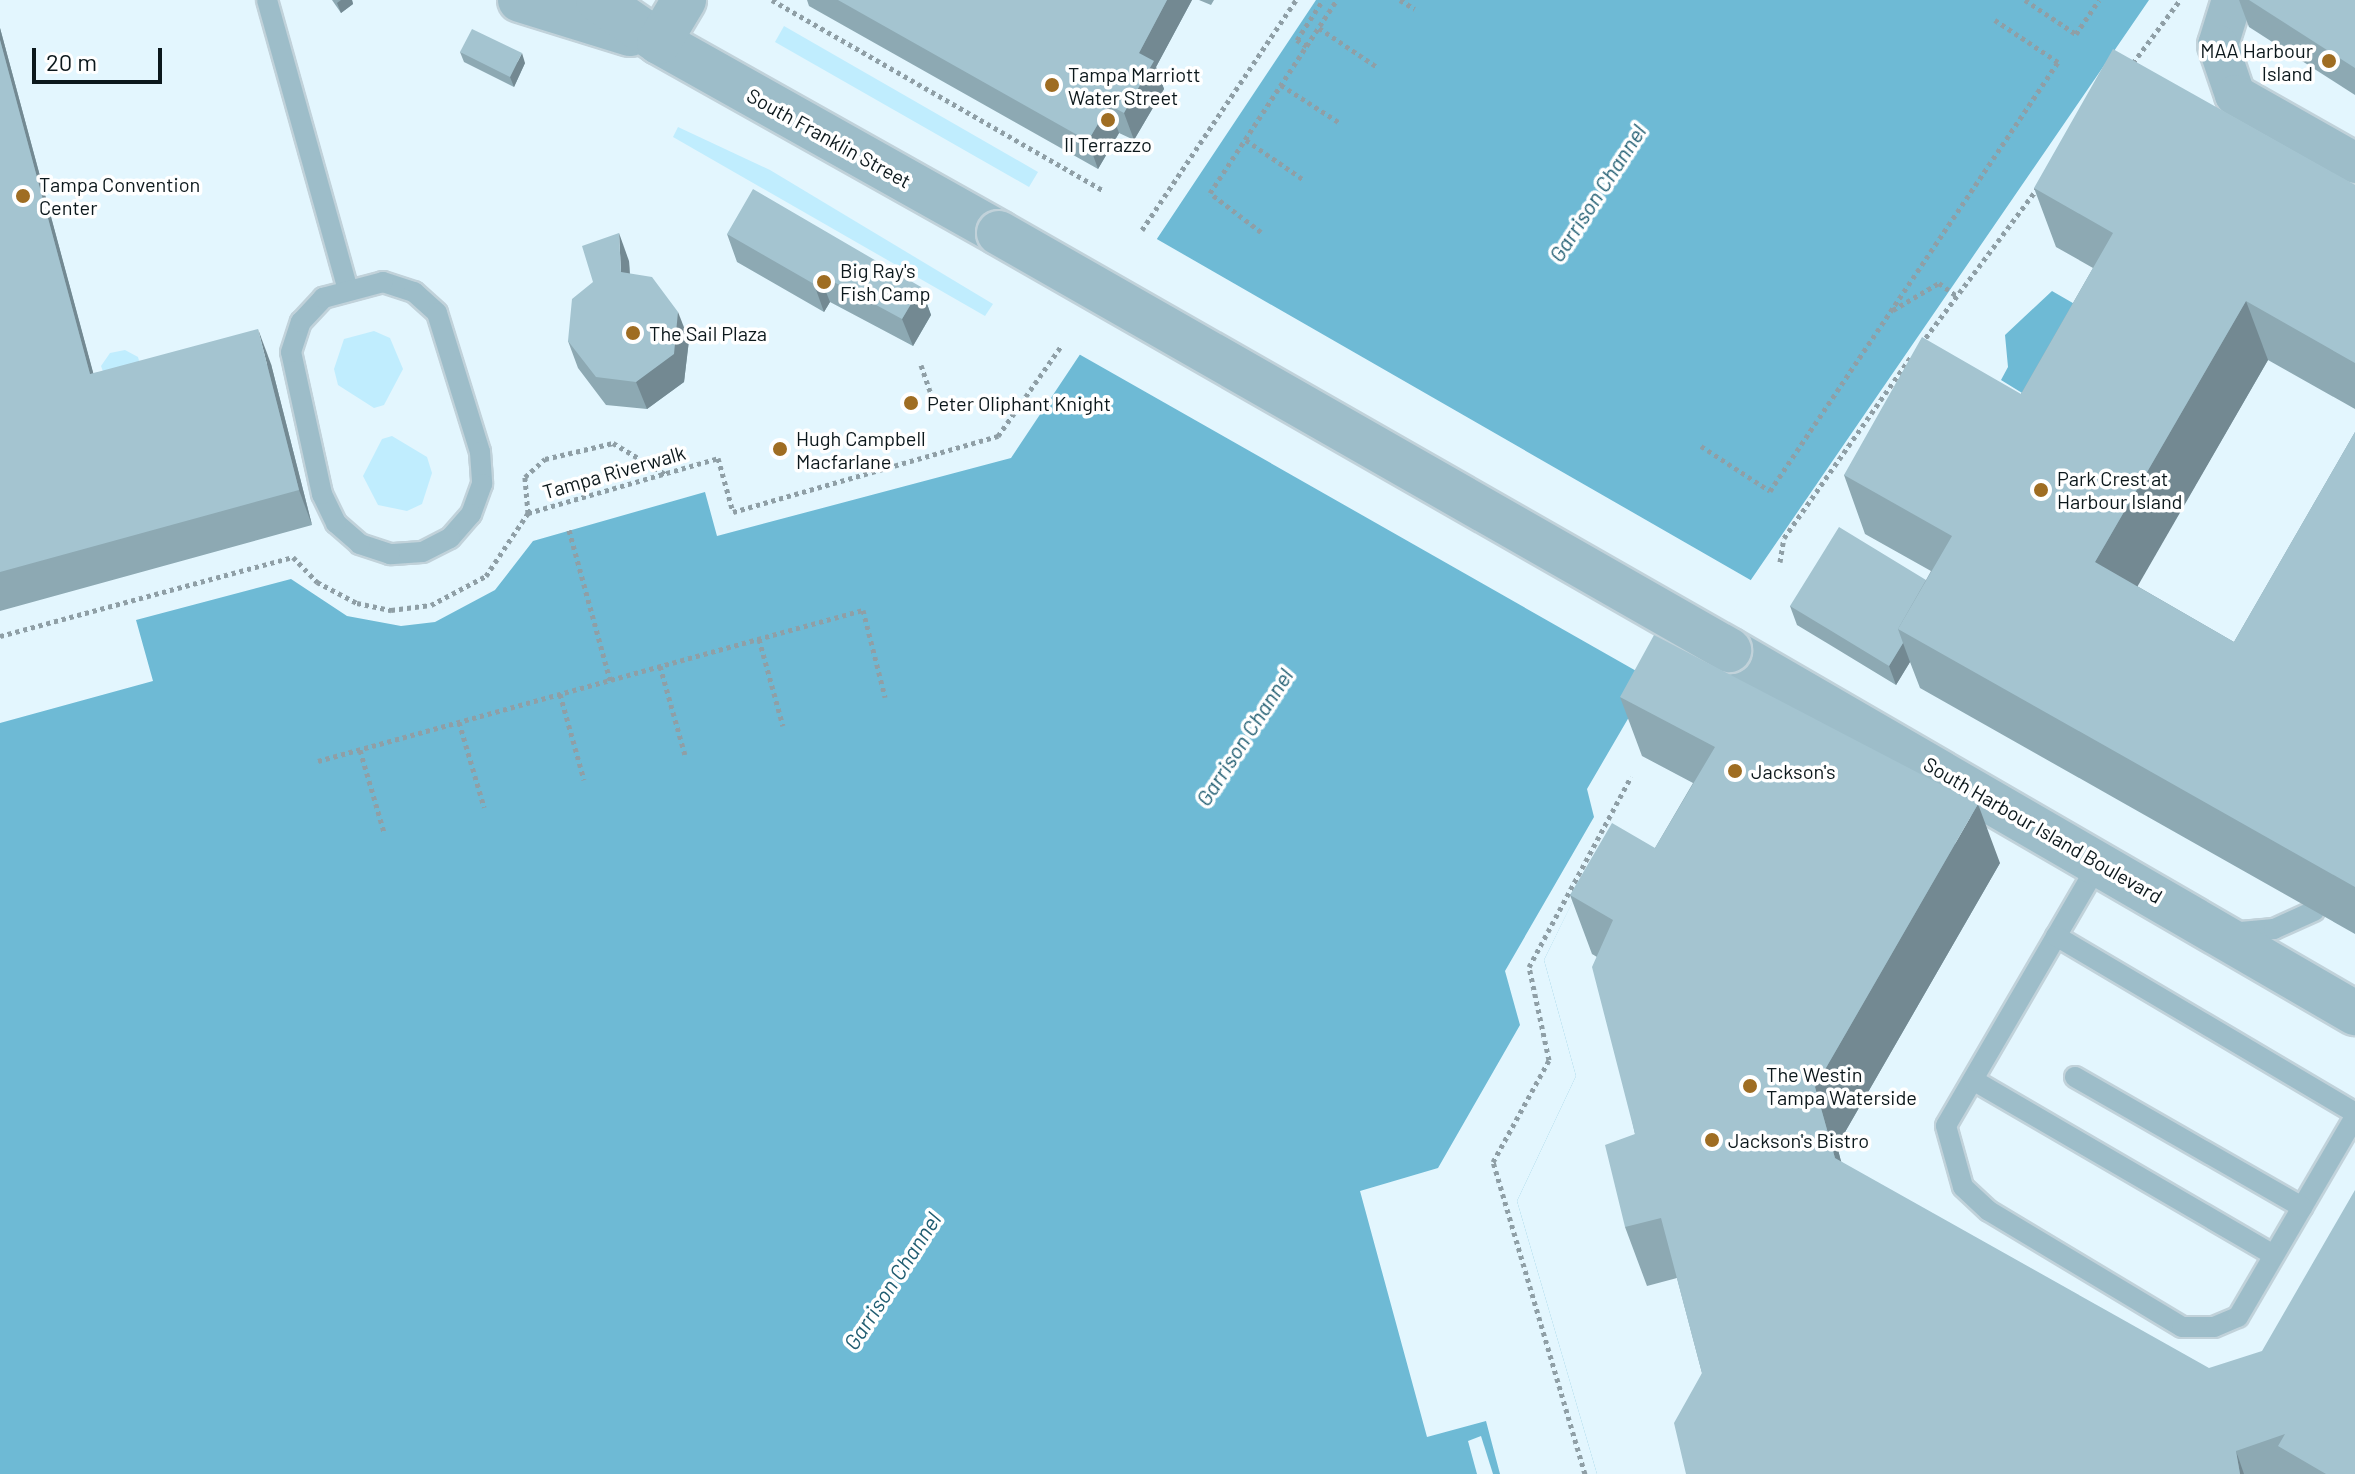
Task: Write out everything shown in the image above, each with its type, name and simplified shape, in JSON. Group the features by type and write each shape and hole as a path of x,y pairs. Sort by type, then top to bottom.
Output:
{"street":[{"name":"South Franklin Street","path":"520,0 659,42"},
{"name":"South Franklin Street","path":"598,0 659,42 1729,650"},
{"path":"659,42 684,0"},
{"path":"2232,0 2218,45 2235,95 2355,163"},
{"name":"South Harbour Island Boulevard","path":"1729,650 2100,861 2355,1013"}],"lane":[{"path":"267,0 347,287"},
{"path":"383,282 414,292 437,313 480,452 482,484 471,514 450,538 422,552 390,554 360,544 336,523 322,494 291,352 301,322 323,298 347,287 383,282"},
{"path":"2056,936 2355,1115 2238,1317 2182,1327 1989,1211 1963,1187 1946,1126 2056,936 2100,861"},
{"path":"2222,934 2274,929 2314,911"},
{"path":"2075,1077 2302,1207"},
{"path":"1973,1080 2274,1255"}],"path":[{"path":"772,0 1104,191"},
{"path":"1142,230 1296,0"},
{"path":"1307,46 1297,40 1323,0"},
{"path":"1261,232 1210,193 1337,0"},
{"path":"1400,0 1415,9"},
{"path":"2025,0 2076,34 2099,0"},
{"path":"2124,74 2180,0"},
{"path":"1701,446 1770,491 2058,62 1995,20"},
{"path":"1319,28 1377,67"},
{"path":"1281,85 1340,123"},
{"path":"1246,140 1304,180"},
{"path":"1780,562 1784,538 2040,185"},
{"path":"1889,313 1939,283 1957,296"},
{"name":"Tampa Riverwalk","path":"0,636 293,557 317,582 357,603 391,610 431,605 486,576 528,513 718,458 733,512 998,436 1062,345"},
{"path":"921,365 930,391"},
{"path":"528,513 525,477 545,459 613,443 665,474"},
{"path":"569,530 610,680"},
{"path":"318,761 863,610 885,697"},
{"path":"759,639 783,726"},
{"path":"660,666 685,755"},
{"path":"560,694 584,780"},
{"path":"459,722 484,807"},
{"path":"360,750 384,832"},
{"path":"1585,1474 1493,1162 1549,1060 1529,967 1631,777"}],"shaded area":[{"path":"784,26 1038,172 1029,187 775,42"},
{"path":"678,127 770,170 993,304 985,316 673,137"},
{"path":"374,331 390,338 403,369 384,405 374,408 338,385 334,369 344,339"},
{"path":"125,350 138,357 149,397 107,382 101,366 110,353"},
{"path":"392,436 427,457 432,473 422,504 407,511 378,505 363,476 382,439"}],"water":[{"name":"Garrison Channel","path":"1316,0 2149,0 1676,689 1544,960 1576,1076 1517,1201 1597,1474 0,1474 0,723 153,681 136,620 291,579 347,616 401,626 435,622 495,590 533,541 705,492 717,536 1011,458"},
{"path":"2052,291 2078,306 2027,396 2001,380 2008,367 2005,335"}],"pier":[{"path":"1155,238 1754,582 1675,694 1544,960 1576,1076 1517,1201 1597,1474 1500,1474 1486,1421 1427,1437 1360,1191 1438,1168 1520,1025 1505,971 1594,817 1587,789 1636,705 1675,693 1077,353"},
{"path":"1481,1436 1493,1474 1477,1474 1468,1441"}],"building":[{"name":"Tampa Marriott Water Street","path":"838,0 1167,0 1139,53 1154,61 1124,113 1109,105 1088,141"},
{"path":"2249,0 2355,0 2355,68"},
{"path":"472,29 522,53 510,77 460,52"},
{"name":"Tampa Convention Center","path":"0,40 90,374 258,329 299,490 0,572"},
{"name":"Park Crest at Harbour Island","path":"2113,49 2355,185 2355,363 2246,301 2095,562 2234,642 2355,432 2355,887 1898,629 1952,536 1844,475 1922,337 2021,394 2113,233 2034,188"},
{"path":"753,189 921,287 902,319 819,274 814,284 727,234"},
{"name":"The Sail Plaza","path":"619,233 621,272 652,277 678,312 674,354 636,382 596,377 568,341 572,299 593,282 582,246"},
{"path":"1839,527 1926,580 1898,629 1903,643 1889,666 1790,606"},
{"name":"The Westin Tampa Waterside","path":"1654,635 1978,804 1815,1087 1835,1158 2209,1368 2262,1351 2355,1190 2355,1474 2326,1474 2278,1446 2285,1434 2236,1451 2240,1474 1686,1474 1674,1423 1702,1373 1661,1218 1625,1227 1605,1145 1635,1134 1592,967 1613,920 1570,895 1612,823 1655,848 1715,747 1620,697"}],"place":[{"name":"MAA Harbour Island","path":"2329,61"},
{"name":"Tampa Marriott Water Street","path":"1052,85"},
{"name":"Il Terrazzo","path":"1108,120"},
{"name":"Tampa Convention Center","path":"23,196"},
{"name":"Big Ray's Fish Camp","path":"824,282"},
{"name":"The Sail Plaza","path":"633,333"},
{"name":"Peter Oliphant Knight","path":"911,403"},
{"name":"Hugh Campbell Macfarlane","path":"780,449"},
{"name":"Park Crest at Harbour Island","path":"2041,490"},
{"name":"Jackson's","path":"1735,771"},
{"name":"The Westin Tampa Waterside","path":"1750,1086"},
{"name":"Jackson's Bistro","path":"1712,1140"}]}
